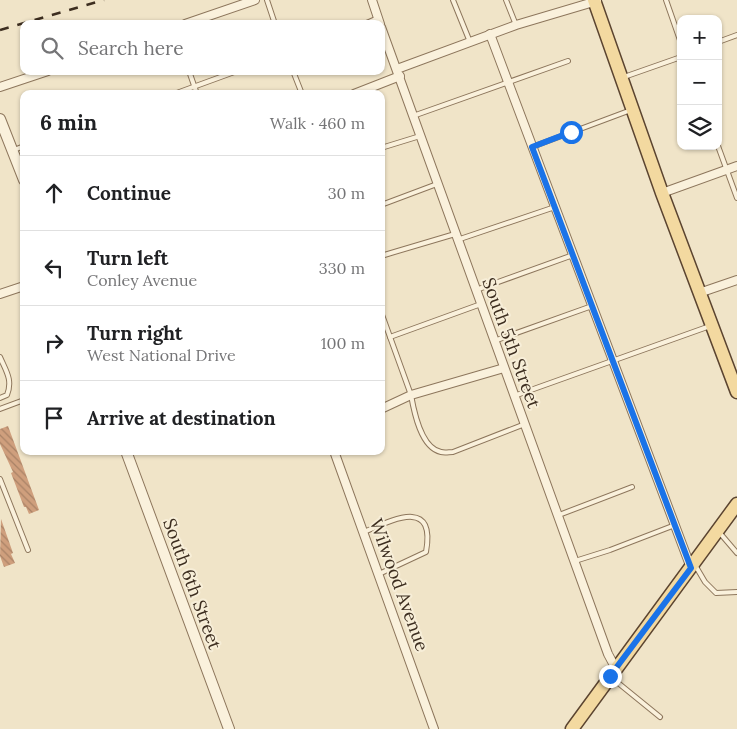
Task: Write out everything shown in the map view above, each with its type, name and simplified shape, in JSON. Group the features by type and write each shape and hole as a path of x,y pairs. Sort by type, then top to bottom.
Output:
{"main road":[{"path":"596,0 662,193 737,392"},
{"path":"572,729 737,504"}],"street":[{"path":"197,20 255,0"},
{"name":"South 5th Street","path":"372,0 379,20"},
{"path":"362,90 398,72 490,34 596,0"},
{"path":"490,34 692,566"},
{"name":"South 5th Street","path":"385,37 456,237 559,515 613,673"},
{"path":"0,87 36,75"},
{"path":"1,124 20,170"},
{"path":"662,193 737,166"},
{"path":"699,293 737,280"},
{"path":"0,294 20,287"},
{"path":"385,406 411,395 504,368"},
{"name":"South 6th Street","path":"127,455 229,729"},
{"name":"Wilwood Avenue","path":"335,455 434,729"}],"lane":[{"path":"266,0 274,20"},
{"path":"453,0 470,42"},
{"path":"506,0 516,25"},
{"path":"666,0 677,32"},
{"path":"722,41 737,35"},
{"path":"622,78 677,58"},
{"path":"413,116 568,61"},
{"path":"191,75 196,90"},
{"path":"184,90 226,75"},
{"path":"295,75 300,90"},
{"path":"532,147 633,109"},
{"path":"385,147 420,136"},
{"path":"12,150 20,147"},
{"path":"720,150 737,198"},
{"path":"385,204 437,184"},
{"path":"385,255 456,237 555,207"},
{"path":"476,290 573,255"},
{"path":"390,337 481,304"},
{"path":"494,341 592,306"},
{"path":"385,323 411,395 413,410 421,432 432,446 442,452 453,452 525,424"},
{"path":"514,396 712,325"},
{"path":"0,356 11,386 7,395 0,398"},
{"path":"0,409 20,402"},
{"path":"0,479 28,550"},
{"path":"559,515 632,487"},
{"path":"364,532 412,516 420,519 426,528 428,541 426,552 378,574"},
{"path":"575,561 610,550 675,525"},
{"path":"718,531 737,552"},
{"path":"692,566 716,593 737,592"},
{"path":"613,673 660,717"}],"building":[{"path":"8,426 39,510 29,514 26,507 24,507 11,473 13,472 0,444 0,429"},
{"path":"1,519 15,563 4,567 0,556"}],"railway":[{"path":"35,20 104,0"},
{"path":"0,30 20,24"}],"route":[{"path":"571,132 532,147 691,568 610,676"}]}
